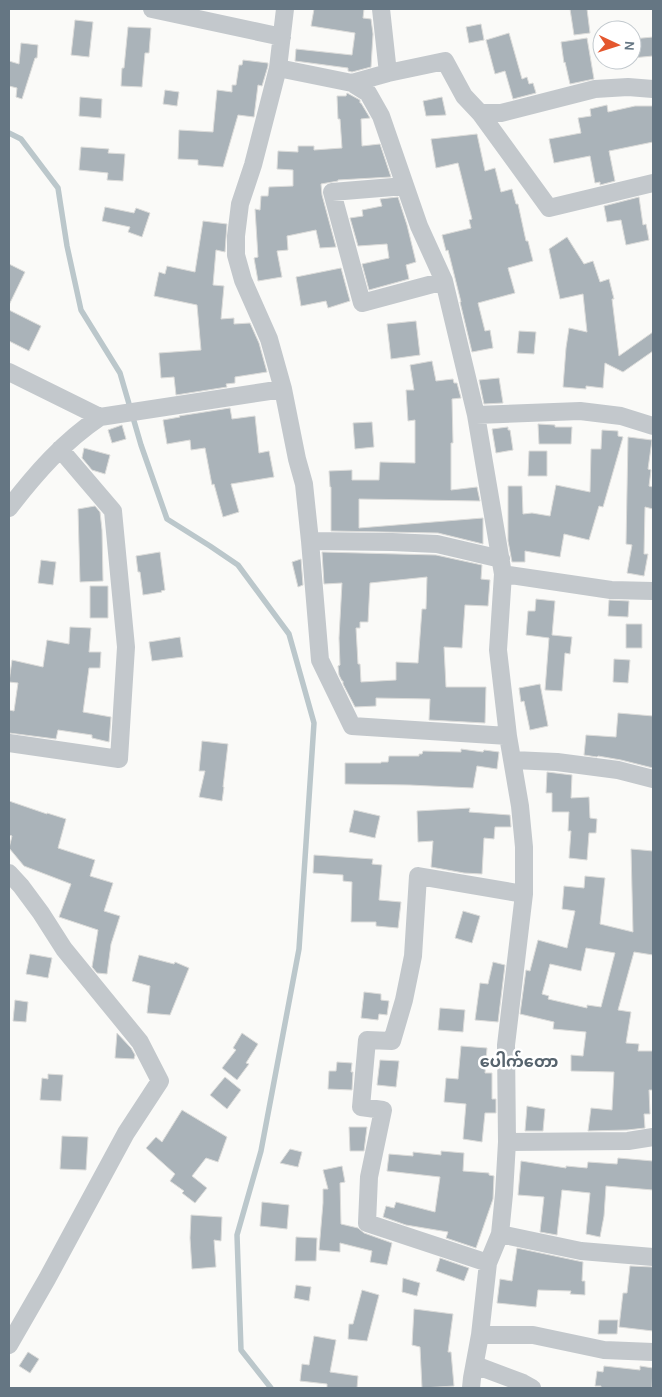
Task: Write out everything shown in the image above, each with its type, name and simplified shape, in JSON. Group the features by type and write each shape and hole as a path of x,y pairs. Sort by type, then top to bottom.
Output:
{"street":[{"path":"152,9 282,37"},
{"path":"284,9 278,68 253,165 240,204 236,255 243,280 269,339 283,389 304,484 320,660 352,726 508,736"},
{"path":"381,9 388,73"},
{"path":"352,83 445,61 464,96 480,113 549,208 653,183"},
{"path":"278,68 352,83 368,93 381,116 420,226 444,280 476,415 502,567 498,650 508,736 520,806 524,847 524,894 506,1045 507,1142 500,1234 488,1263 480,1335 472,1377 523,1383 532,1388"},
{"path":"480,113 501,113 595,89 628,87 653,89"},
{"path":"405,186 332,192 362,303 444,280"},
{"path":"9,372 100,417"},
{"path":"9,508 36,474 60,449 81,430 100,417 283,389"},
{"path":"476,415 580,411 620,416 653,426"},
{"path":"9,743 120,759 126,647 113,511 60,449"},
{"path":"310,541 437,544 502,567 611,590 653,592"},
{"path":"513,760 566,763 618,770 653,779"},
{"path":"9,874 21,886 41,913 64,949 140,1042 160,1081 126,1133 9,1345"},
{"path":"488,1263 368,1223 369,1177 383,1110 362,1107 367,1040 392,1041 404,1000 413,956 418,876 524,894"},
{"path":"507,1142 628,1141 653,1137"},
{"path":"500,1234 581,1251 653,1257"},
{"path":"480,1335 533,1335 604,1350 653,1352"}],"building":[{"path":"314,9 364,9 363,18 371,19 373,34 371,67 352,72 348,71 348,68 295,61 296,49 352,55 355,33 311,26"},
{"path":"570,9 587,9 590,33 574,35"},
{"path":"75,20 93,22 89,57 71,55"},
{"path":"481,24 484,40 469,43 466,27"},
{"path":"128,27 151,28 149,53 145,53 142,87 121,86"},
{"path":"509,33 522,79 527,77 529,84 533,83 536,93 513,99 505,71 495,74 486,40"},
{"path":"653,37 653,56 642,57 642,38"},
{"path":"587,38 594,79 570,84 561,42"},
{"path":"21,43 38,45 37,58 35,58 22,99 16,97 17,88 9,86 9,61 19,64"},
{"path":"243,60 268,63 268,66 262,86 258,85 254,117 238,115 223,167 198,165 198,160 178,159 179,130 213,132 217,90 232,92 232,85 236,85 239,65 242,65"},
{"path":"165,90 179,92 177,106 163,104"},
{"path":"347,93 360,100 370,118 361,119 362,146 380,144 391,177 338,180 321,184 322,195 336,247 320,248 316,230 287,236 288,250 277,251 282,277 258,281 254,258 258,257 255,209 260,210 261,196 268,196 269,187 293,186 293,170 277,169 278,151 298,152 298,146 314,146 314,150 342,148 337,96 346,96"},
{"path":"80,97 102,99 101,118 79,116"},
{"path":"442,97 446,115 426,116 423,101"},
{"path":"607,105 608,112 635,106 653,106 653,142 609,151 615,181 600,185 600,182 595,183 590,156 554,163 549,139 581,133 578,118 591,116 590,109"},
{"path":"477,134 485,171 495,168 501,192 512,189 516,204 518,204 526,241 528,241 533,261 508,268 515,293 478,303 485,331 490,330 493,348 472,352 448,250 446,251 442,235 471,228 469,220 472,219 458,163 436,168 431,139"},
{"path":"81,147 109,149 108,153 125,154 123,181 107,180 108,173 79,170"},
{"path":"398,197 416,262 406,265 409,279 369,290 362,264 389,258 387,244 358,246 350,218 363,216 362,210 382,206 380,199"},
{"path":"639,197 643,225 646,224 649,240 626,245 621,220 607,222 604,206"},
{"path":"105,207 134,213 136,208 150,213 142,237 128,232 130,227 102,221"},
{"path":"203,221 227,224 225,252 216,250 213,285 224,286 221,319 234,318 234,324 250,323 259,343 267,372 235,377 235,383 226,384 227,387 176,395 174,377 161,378 159,353 201,350 197,305 154,296 159,272 165,274 167,266 195,272"},
{"path":"567,237 584,264 593,261 600,282 609,279 614,299 612,299 619,356 653,332 653,351 623,372 605,363 603,388 586,386 586,389 563,387 569,328 587,332 583,294 560,299 549,249"},
{"path":"9,264 25,272 9,305"},
{"path":"341,268 350,301 328,308 326,301 301,306 296,277"},
{"path":"9,310 41,326 29,351 9,341"},
{"path":"416,321 420,355 391,359 387,324"},
{"path":"519,331 536,332 534,354 517,353"},
{"path":"432,361 436,381 453,379 454,383 457,383 461,398 452,399 451,490 477,487 480,501 359,499 359,528 483,518 483,544 438,533 331,531 329,471 352,470 352,480 379,480 380,462 415,463 415,420 408,421 406,390 414,390 410,365"},
{"path":"499,378 503,403 484,404 479,380"},
{"path":"230,408 232,419 255,416 259,453 269,451 274,477 231,484 239,512 223,517 214,484 212,485 205,448 191,450 190,440 167,444 163,420"},
{"path":"372,422 374,447 355,449 353,423"},
{"path":"538,424 572,427 571,444 539,444"},
{"path":"122,425 126,439 112,443 108,430"},
{"path":"508,427 513,450 496,453 492,429"},
{"path":"602,430 618,431 618,436 623,437 603,507 599,506 589,540 564,534 560,557 525,551 525,562 512,562 508,541 508,486 522,486 523,514 532,513 550,516 556,485 590,492 591,449 601,449"},
{"path":"628,437 652,440 648,469 651,470 649,486 653,487 653,509 645,507 644,554 648,554 644,576 627,573 632,545 626,544"},
{"path":"84,448 110,455 105,474 92,470 82,458"},
{"path":"529,451 547,451 547,476 528,476"},
{"path":"95,506 100,512 102,530 103,581 80,582 78,509"},
{"path":"160,552 165,590 143,595 136,556"},
{"path":"322,552 436,555 482,565 481,579 490,580 488,606 465,605 462,648 444,647 446,687 486,687 485,723 429,720 430,699 376,698 376,706 355,707 339,675 338,666 340,665 339,638 342,583 324,584","holes":["427,577 426,609 422,609 418,663 396,662 396,680 361,682 356,628 360,628 360,622 368,622 370,583"]},
{"path":"301,559 303,585 298,587 292,562"},
{"path":"41,560 56,562 53,585 38,583"},
{"path":"90,586 108,586 108,618 90,618"},
{"path":"536,599 555,601 552,635 572,637 570,654 565,653 562,691 545,690 549,638 526,635 528,611 535,611"},
{"path":"609,600 629,601 628,617 608,616"},
{"path":"626,624 642,624 642,648 626,648"},
{"path":"70,627 91,628 89,652 101,652 100,668 89,668 83,712 111,717 109,742 92,738 92,735 58,730 56,739 9,733 9,710 14,711 18,683 9,682 12,660 43,667 47,640 69,644"},
{"path":"180,637 183,657 152,661 149,642"},
{"path":"614,659 630,660 628,683 613,682"},
{"path":"540,684 548,726 530,730 524,701 521,702 519,688"},
{"path":"618,713 653,716 653,768 621,760 584,755 586,735 616,737"},
{"path":"202,741 228,744 222,801 199,797 205,771 199,771"},
{"path":"461,749 499,752 497,769 477,766 473,788 345,784 345,763 381,763 388,762 389,756 419,756 423,751 461,752"},
{"path":"547,772 572,775 571,798 589,797 590,818 597,819 596,833 589,833 587,860 569,858 571,831 568,831 569,812 552,812 552,793 546,793"},
{"path":"9,801 66,819 58,848 95,860 90,876 113,883 104,911 120,916 111,944 107,974 97,973 92,967 98,930 59,917 71,884 24,866 9,848 12,836 9,835"},
{"path":"470,808 469,812 510,815 511,827 495,827 494,839 484,838 482,874 431,867 433,841 418,842 417,811"},
{"path":"354,810 380,816 375,838 349,832"},
{"path":"631,849 653,851 653,955 634,952 618,1010 631,1012 626,1043 639,1044 638,1051 653,1051 653,1090 649,1090 650,1114 644,1114 645,1128 588,1131 591,1108 612,1110 614,1072 571,1071 571,1055 583,1056 586,1032 553,1029 554,1022 520,1014 526,970 530,971 538,940 567,948 575,911 562,909 564,886 584,888 585,876 605,878 600,924 633,932","holes":["586,948 615,953 601,1007 587,1005 587,1008 548,999 549,996 542,994 550,964 581,971"]},
{"path":"314,855 373,859 372,864 382,865 379,900 401,902 398,928 376,926 376,922 351,922 352,882 343,881 343,875 313,873"},
{"path":"463,911 480,916 472,943 455,938"},
{"path":"30,954 52,958 48,978 26,974"},
{"path":"139,955 174,964 175,962 189,968 170,1015 147,1013 150,986 132,981"},
{"path":"493,962 505,965 498,1022 475,1020 480,983 488,984"},
{"path":"364,992 381,994 381,1000 389,1001 387,1015 379,1014 378,1020 361,1018"},
{"path":"15,1000 28,1002 26,1022 13,1021"},
{"path":"440,1008 465,1010 463,1032 438,1030"},
{"path":"117,1033 131,1048 135,1055 134,1059 115,1058"},
{"path":"242,1033 258,1044 246,1063 249,1064 237,1080 222,1068 236,1050 233,1048"},
{"path":"461,1046 487,1048 485,1073 492,1073 492,1099 496,1099 496,1113 485,1113 482,1142 463,1139 466,1104 444,1102 446,1078 458,1079"},
{"path":"380,1060 399,1061 396,1087 377,1085"},
{"path":"337,1062 352,1063 352,1090 328,1089 329,1071 336,1071"},
{"path":"48,1074 63,1075 61,1101 40,1100 42,1078 48,1079"},
{"path":"225,1077 241,1090 227,1109 210,1095"},
{"path":"527,1106 545,1109 543,1131 525,1131"},
{"path":"182,1110 227,1137 218,1162 206,1158 192,1176 207,1188 195,1203 182,1193 184,1191 170,1181 175,1174 146,1148 156,1137 162,1142"},
{"path":"349,1127 367,1127 364,1151 350,1151"},
{"path":"62,1136 88,1137 86,1170 60,1169"},
{"path":"290,1149 302,1152 298,1167 280,1163"},
{"path":"441,1151 464,1153 463,1171 489,1173 489,1175 494,1176 493,1199 476,1248 446,1238 448,1232 406,1225 383,1217 386,1206 394,1208 396,1202 435,1212 440,1177 387,1171 389,1154 413,1156 413,1152 441,1155"},
{"path":"618,1158 653,1161 653,1190 606,1186 604,1216 600,1237 586,1234 590,1193 562,1190 557,1235 540,1232 544,1197 518,1195 521,1161 566,1168 566,1166 587,1168 588,1162 617,1164"},
{"path":"342,1166 345,1182 340,1183 341,1224 358,1228 364,1233 392,1243 387,1265 370,1262 372,1251 340,1243 340,1252 319,1250 323,1189 328,1189 323,1170"},
{"path":"262,1202 289,1205 287,1229 260,1226"},
{"path":"191,1215 222,1217 221,1241 214,1240 216,1267 192,1269"},
{"path":"296,1237 317,1238 316,1261 295,1261"},
{"path":"517,1248 583,1262 582,1281 585,1281 585,1295 570,1294 571,1291 538,1290 536,1307 497,1303 500,1279 512,1281"},
{"path":"440,1258 469,1268 464,1281 436,1271"},
{"path":"630,1266 653,1267 653,1331 619,1327 623,1293 627,1293"},
{"path":"403,1278 420,1283 417,1296 402,1292"},
{"path":"296,1285 311,1287 309,1301 294,1298"},
{"path":"362,1290 379,1295 367,1341 348,1339 349,1324 353,1324"},
{"path":"414,1309 453,1314 448,1352 451,1352 454,1386 422,1388 420,1347 412,1345"},
{"path":"599,1320 618,1320 617,1334 598,1334"},
{"path":"314,1336 336,1340 330,1372 358,1376 357,1388 327,1388 327,1384 300,1381 302,1364 309,1365"},
{"path":"28,1352 39,1359 30,1373 19,1366"},
{"path":"604,1366 640,1370 640,1366 653,1368 652,1388 601,1388 601,1386 595,1386 597,1371 603,1372"}],"waterway":[{"path":"9,133 21,139 58,188 67,246 81,310 120,373 141,445 167,519 238,565 289,634 314,723 299,949 261,1151 237,1235 241,1350 271,1388"}],"district":[{"name":"ပေါက်တော","path":"519,1061"}]}
